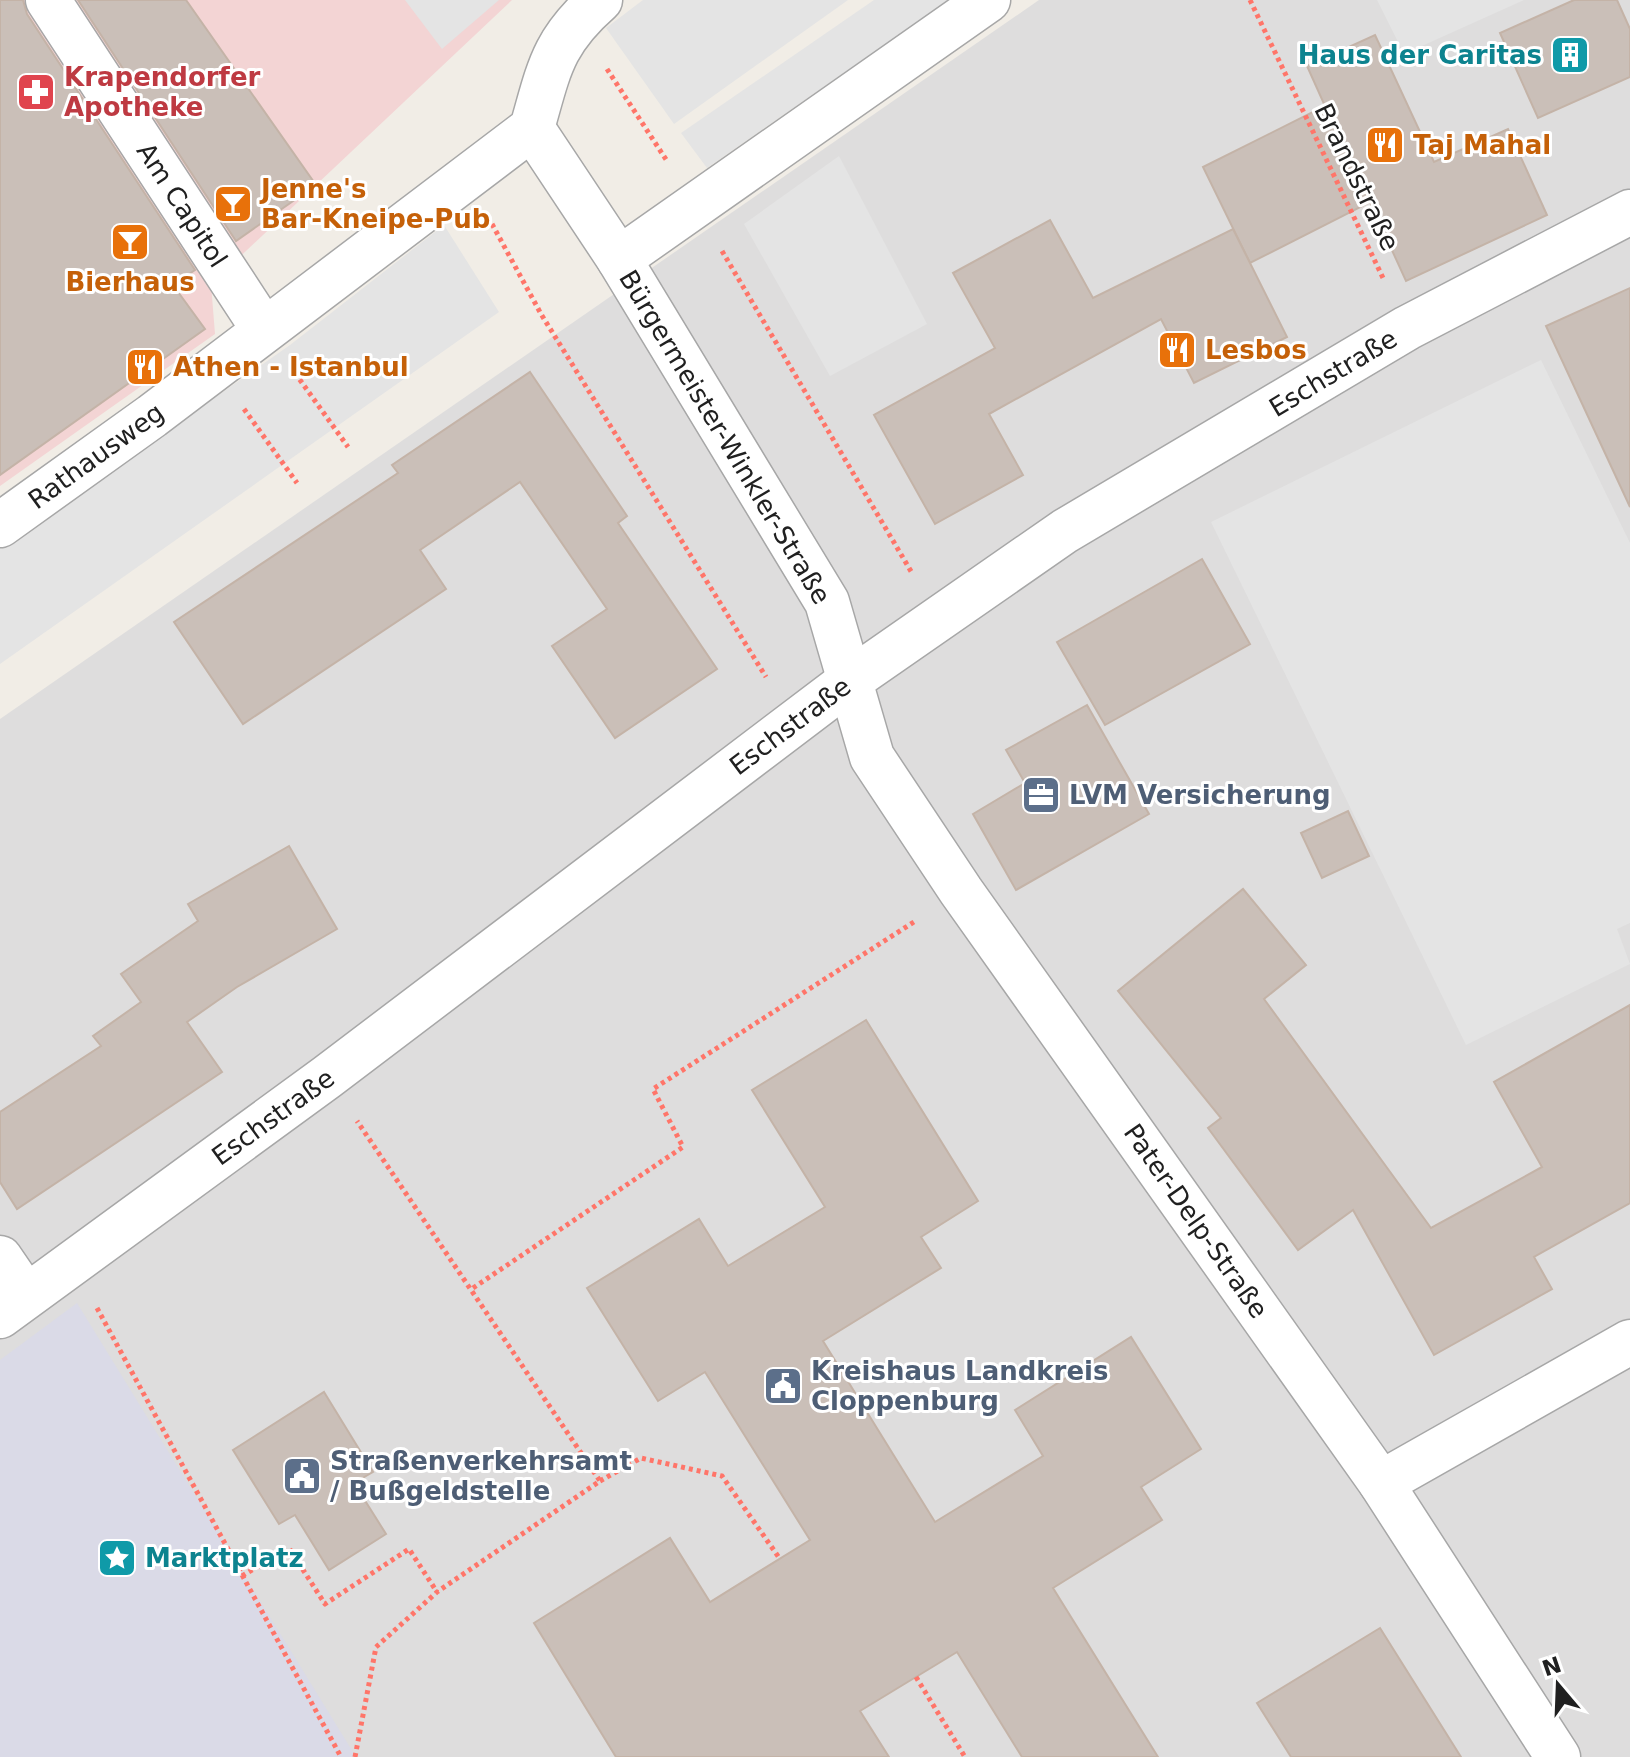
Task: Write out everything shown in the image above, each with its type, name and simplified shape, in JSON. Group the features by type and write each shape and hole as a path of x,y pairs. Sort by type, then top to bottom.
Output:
{"street":[{"name":"Am Capitol","path":"48,0 264,330"},
{"name":"Bürgermeister-Winkler-Straße","path":"852,679 827,602 619,259 988,0"},
{"path":"587,12 554,54 532,128 619,259"},
{"name":"Rathausweg","path":"0,525 532,128"},
{"name":"Eschstraße","path":"13,1306 327,1077 852,679 1065,531 1407,328 1630,212"},
{"name":"Pater-Delp-Straße","path":"852,679 872,757 961,891 1381,1483 1558,1757"},
{"path":"0,1258 13,1306"},
{"path":"1381,1483 1630,1342"}],"path":[{"name":"Brandstraße","path":"1250,0 1407,328"},
{"path":"587,12 901,560 946,614"},
{"path":"466,177 541,314 794,723"},
{"path":"264,330 348,447"},
{"path":"215,367 297,483"},
{"path":"473,1288 683,1147 653,1089 961,891"},
{"path":"327,1077 473,1288 600,1481"},
{"path":"73,1263 341,1757"},
{"path":"355,1757 376,1647 437,1592 600,1481 641,1458 722,1476 780,1559"},
{"path":"242,1576 289,1548 325,1604 409,1549 437,1592"},
{"path":"916,1677 965,1757"}],"shaded area":[{"path":"0,0 512,0 211,284 215,334 0,486"},
{"path":"405,0 499,0 442,49"},
{"path":"643,0 848,0 674,124 606,28"},
{"path":"874,0 949,0 707,168 681,133"},
{"path":"1039,0 1630,0 1630,1757 0,1757 0,719"},
{"path":"1377,0 1524,0 1404,54"},
{"path":"839,156 927,324 830,376 744,224"},
{"path":"444,225 499,312 0,664 0,548 290,345"},
{"path":"1541,360 1630,543 1630,923 1617,929 1630,964 1466,1045 1211,522"},
{"name":"Marktplatz","path":"77,1303 356,1757 0,1757 0,1360"}],"building":[{"path":"0,0 23,0 27,14 195,270 173,285 205,329 0,475"},
{"path":"78,0 186,0 316,185 236,241"},
{"name":"Haus der Caritas","path":"1574,0 1617,0 1630,29 1630,77 1538,118 1500,33"},
{"name":"Taj Mahal","path":"1375,35 1434,162 1508,129 1547,215 1406,281 1370,202 1250,263 1203,167 1325,106 1307,66"},
{"path":"1050,220 1093,298 1233,229 1287,337 1194,383 1161,319 989,414 1023,475 935,524 874,415 995,348 953,273"},
{"path":"1630,288 1630,507 1546,326"},
{"path":"530,372 627,516 618,523 717,669 615,738 552,646 607,609 520,482 420,550 446,589 243,724 174,622 398,473 392,465"},
{"path":"1202,559 1250,644 1105,725 1057,642"},
{"path":"1087,705 1149,814 1016,890 973,814 1025,783 1006,750"},
{"path":"1348,811 1369,856 1322,878 1301,833"},
{"path":"289,846 337,929 237,987 187,1022 222,1072 17,1209 0,1182 0,1112 101,1046 93,1036 141,1002 121,974 198,921 188,904"},
{"path":"1243,889 1306,965 1264,999 1431,1228 1542,1167 1494,1082 1630,1005 1630,1203 1534,1257 1552,1289 1434,1355 1353,1210 1298,1250 1208,1128 1221,1118 1118,991"},
{"name":"Kreishaus Landkreis Cloppenburg","path":"866,1020 978,1201 921,1237 941,1268 823,1341 935,1522 1043,1456 1015,1410 1131,1337 1201,1449 1141,1487 1162,1520 1053,1588 1158,1757 1022,1757 957,1652 860,1711 889,1757 616,1757 534,1623 670,1538 710,1602 810,1540 705,1372 658,1401 587,1288 699,1219 728,1266 825,1207 752,1090"},
{"path":"324,1392 373,1472 354,1483 386,1534 329,1570 295,1515 279,1524 233,1450"},
{"path":"1380,1628 1461,1757 1291,1757 1257,1703"}],"place":[{"name":"Haus der Caritas","path":"1570,55"},
{"name":"Krapendorfer Apotheke","path":"36,92"},
{"name":"Taj Mahal","path":"1385,145"},
{"name":"Jenne's Bar-Kneipe-Pub","path":"233,204"},
{"name":"Bierhaus","path":"130,242"},
{"name":"Lesbos","path":"1177,350"},
{"name":"Athen - Istanbul","path":"145,367"},
{"name":"LVM Versicherung","path":"1041,795"},
{"name":"Kreishaus Landkreis Cloppenburg","path":"783,1386"},
{"name":"Straßenverkehrsamt / Bußgeldstelle","path":"302,1476"},
{"name":"Marktplatz","path":"117,1558"}]}
